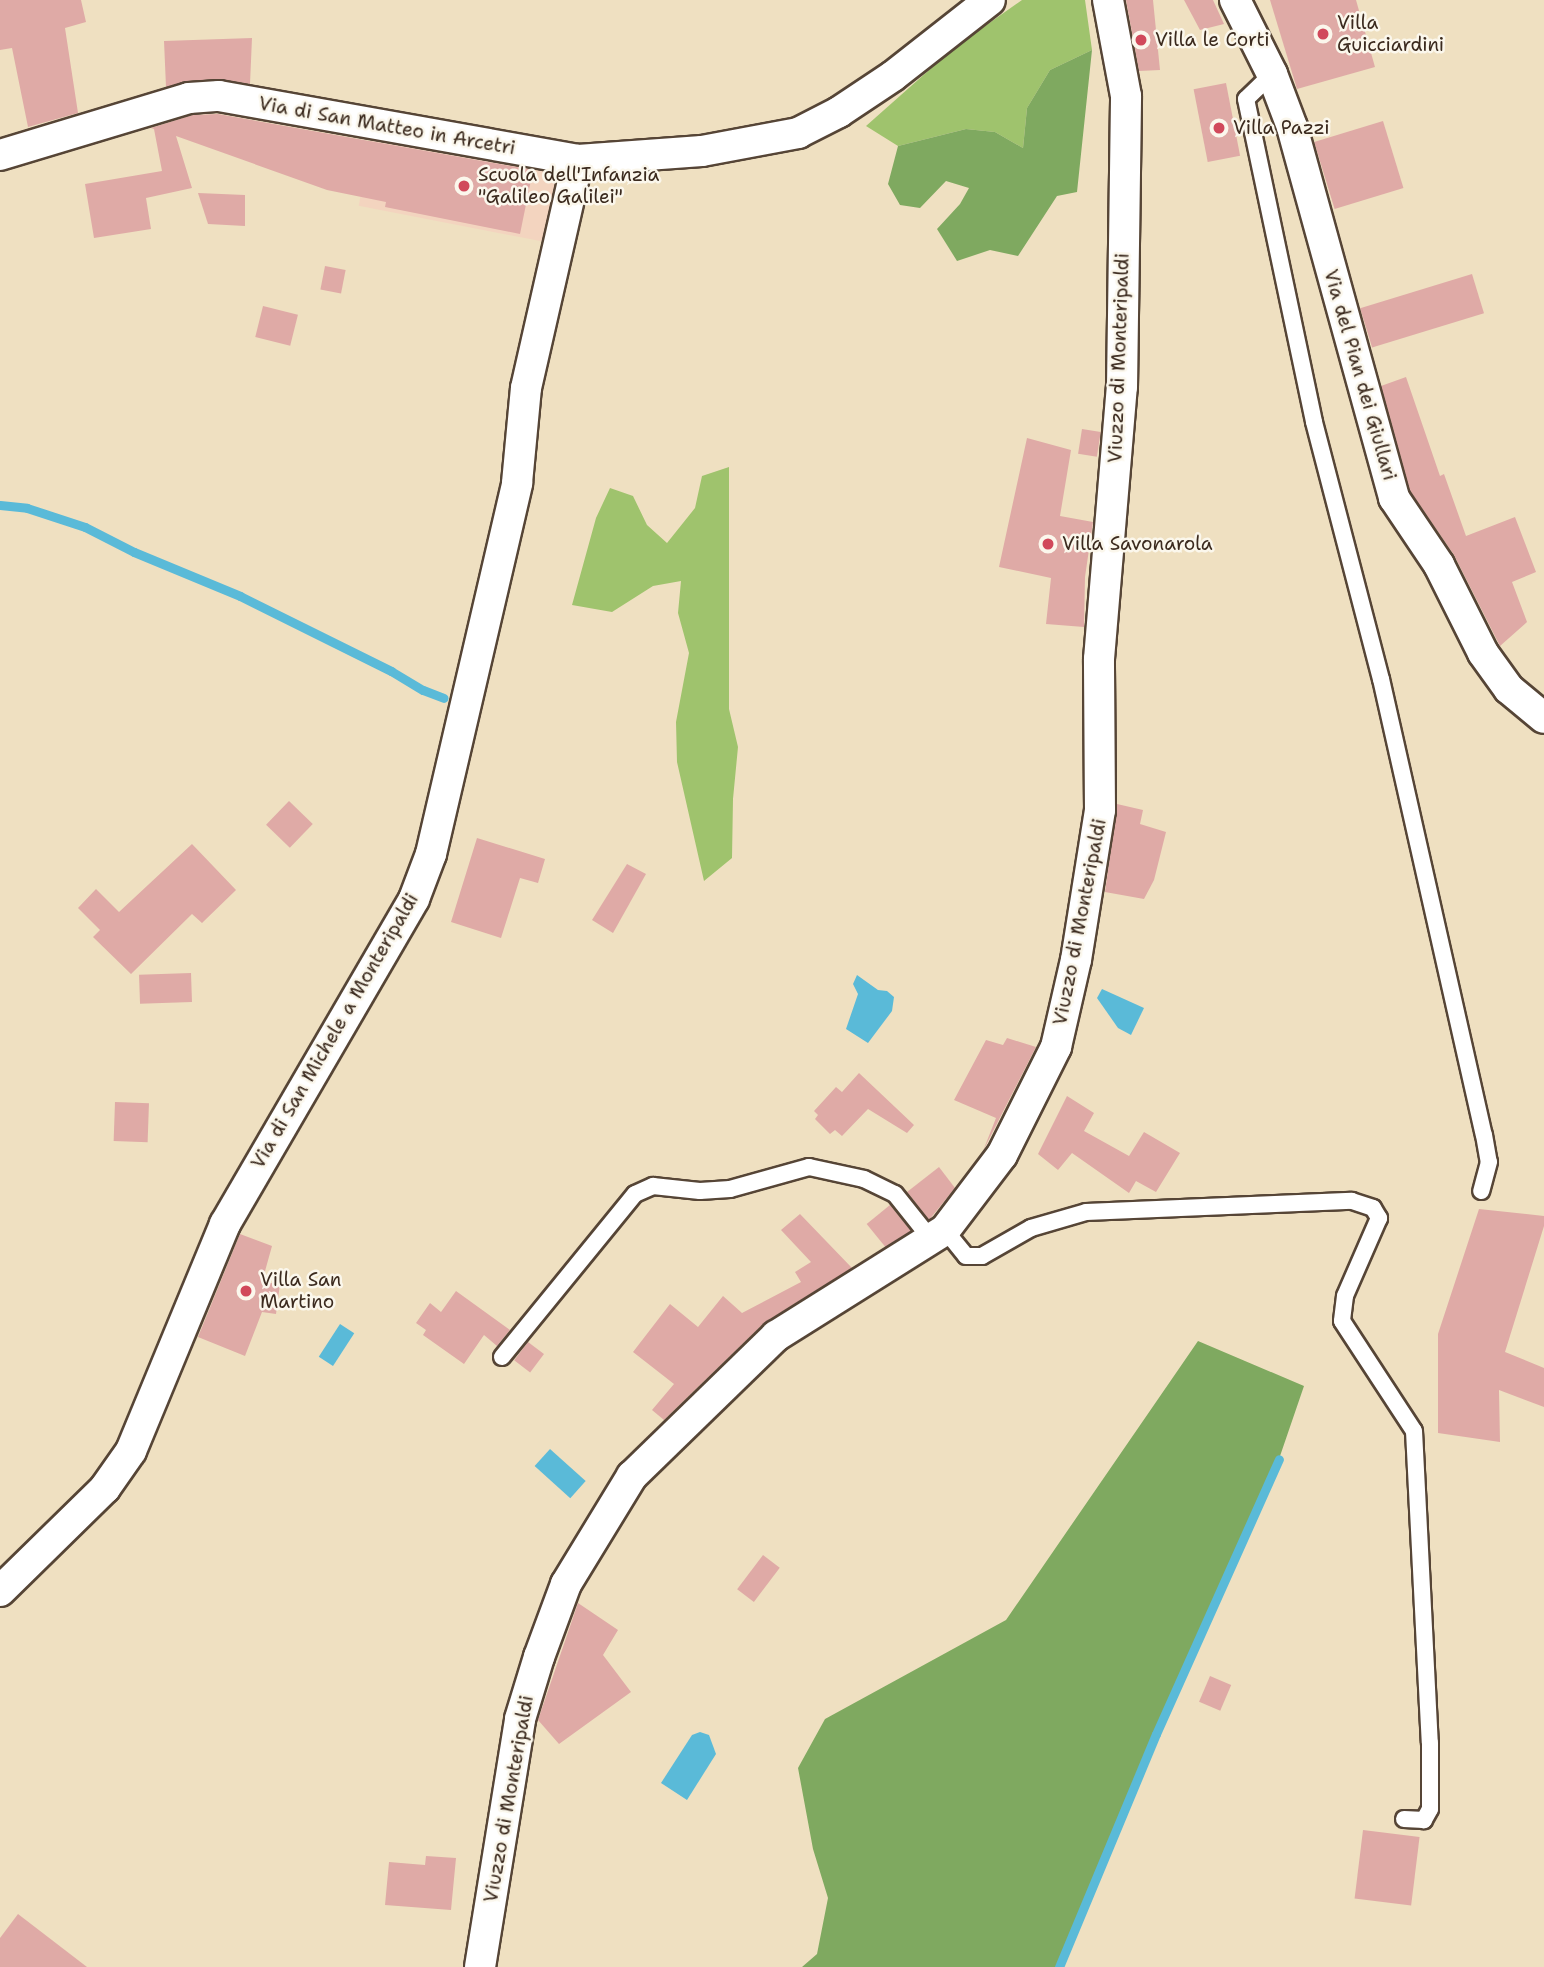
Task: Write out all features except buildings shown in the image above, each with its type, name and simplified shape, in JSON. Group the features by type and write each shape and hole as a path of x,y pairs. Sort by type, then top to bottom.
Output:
{"street":[{"name":"Via di San Matteo in Arcetri","path":"0,155 189,98 219,96 578,160 702,151 797,133 839,112 893,76 962,10 990,0"},
{"name":"Viuzzo di Monteripaldi","path":"480,1967 520,1719 531,1682 566,1584 588,1553 632,1476 776,1336 937,1234 1002,1155 1056,1047 1076,960 1100,810 1099,659 1122,387 1126,96 1108,0"},
{"name":"Via del Pian dei Giullari","path":"1236,0 1272,74 1292,127 1394,498 1440,565 1483,653 1509,689 1544,718"},
{"name":"Via di San Michele a Monteripaldi","path":"0,1591 105,1488 131,1451 225,1224 414,899 432,854 517,483 526,388 578,160"}],"lane":[{"path":"1272,74 1245,99 1314,422 1381,679 1484,1135 1489,1162 1481,1191"},
{"path":"502,1357 635,1194 653,1186 700,1191 730,1189 809,1167 864,1179 895,1194 937,1234 966,1256 982,1256 1031,1228 1086,1212 1352,1200 1373,1208 1379,1218 1345,1296 1342,1321 1414,1431 1430,1809 1424,1820 1404,1819"}],"shaded area":[{"name":"Scuola dell'Infanzia \"Galileo Galilei\"","path":"372,137 566,175 553,243 359,206"}],"green space":[{"path":"1022,0 1085,0 1092,50 1050,70 1027,108 1023,148 995,132 966,129 898,146 866,126 954,48"},
{"path":"1092,50 1077,192 1057,196 1018,256 990,250 957,261 937,229 960,204 969,188 946,181 920,208 900,205 888,184 898,146 966,129 995,132 1023,148 1027,108 1050,70"},
{"path":"729,467 729,709 738,747 733,799 732,858 704,881 677,762 676,722 689,653 678,613 681,581 653,586 612,612 572,605 596,518 610,488 633,496 647,525 667,543 695,508 702,476"},
{"path":"1198,1341 1304,1386 1279,1459 1156,1734 1059,1967 802,1967 817,1954 828,1898 813,1849 798,1768 825,1719 1006,1620"}],"water":[{"path":"857,975 878,990 887,991 894,997 892,1011 868,1043 846,1029 858,994 853,984"},
{"path":"1102,989 1144,1008 1131,1035 1118,1028 1097,998"},
{"path":"340,1324 354,1333 333,1366 319,1357"},
{"path":"550,1449 586,1481 570,1498 535,1466"},
{"path":"700,1732 709,1735 716,1754 687,1800 661,1783 692,1735"}],"waterway":[{"path":"0,505 27,508 85,527 134,552 240,596 391,671 423,690 444,698"},
{"path":"1059,1967 1156,1734 1279,1459"}],"place":[{"name":"Villa Guicciardini","path":"1323,34"},
{"name":"Villa le Corti","path":"1141,40"},
{"name":"Villa Pazzi","path":"1219,128"},
{"name":"Scuola dell'Infanzia \"Galileo Galilei\"","path":"464,186"},
{"name":"Villa Savonarola","path":"1048,544"},
{"name":"Villa San Martino","path":"246,1291"}]}
